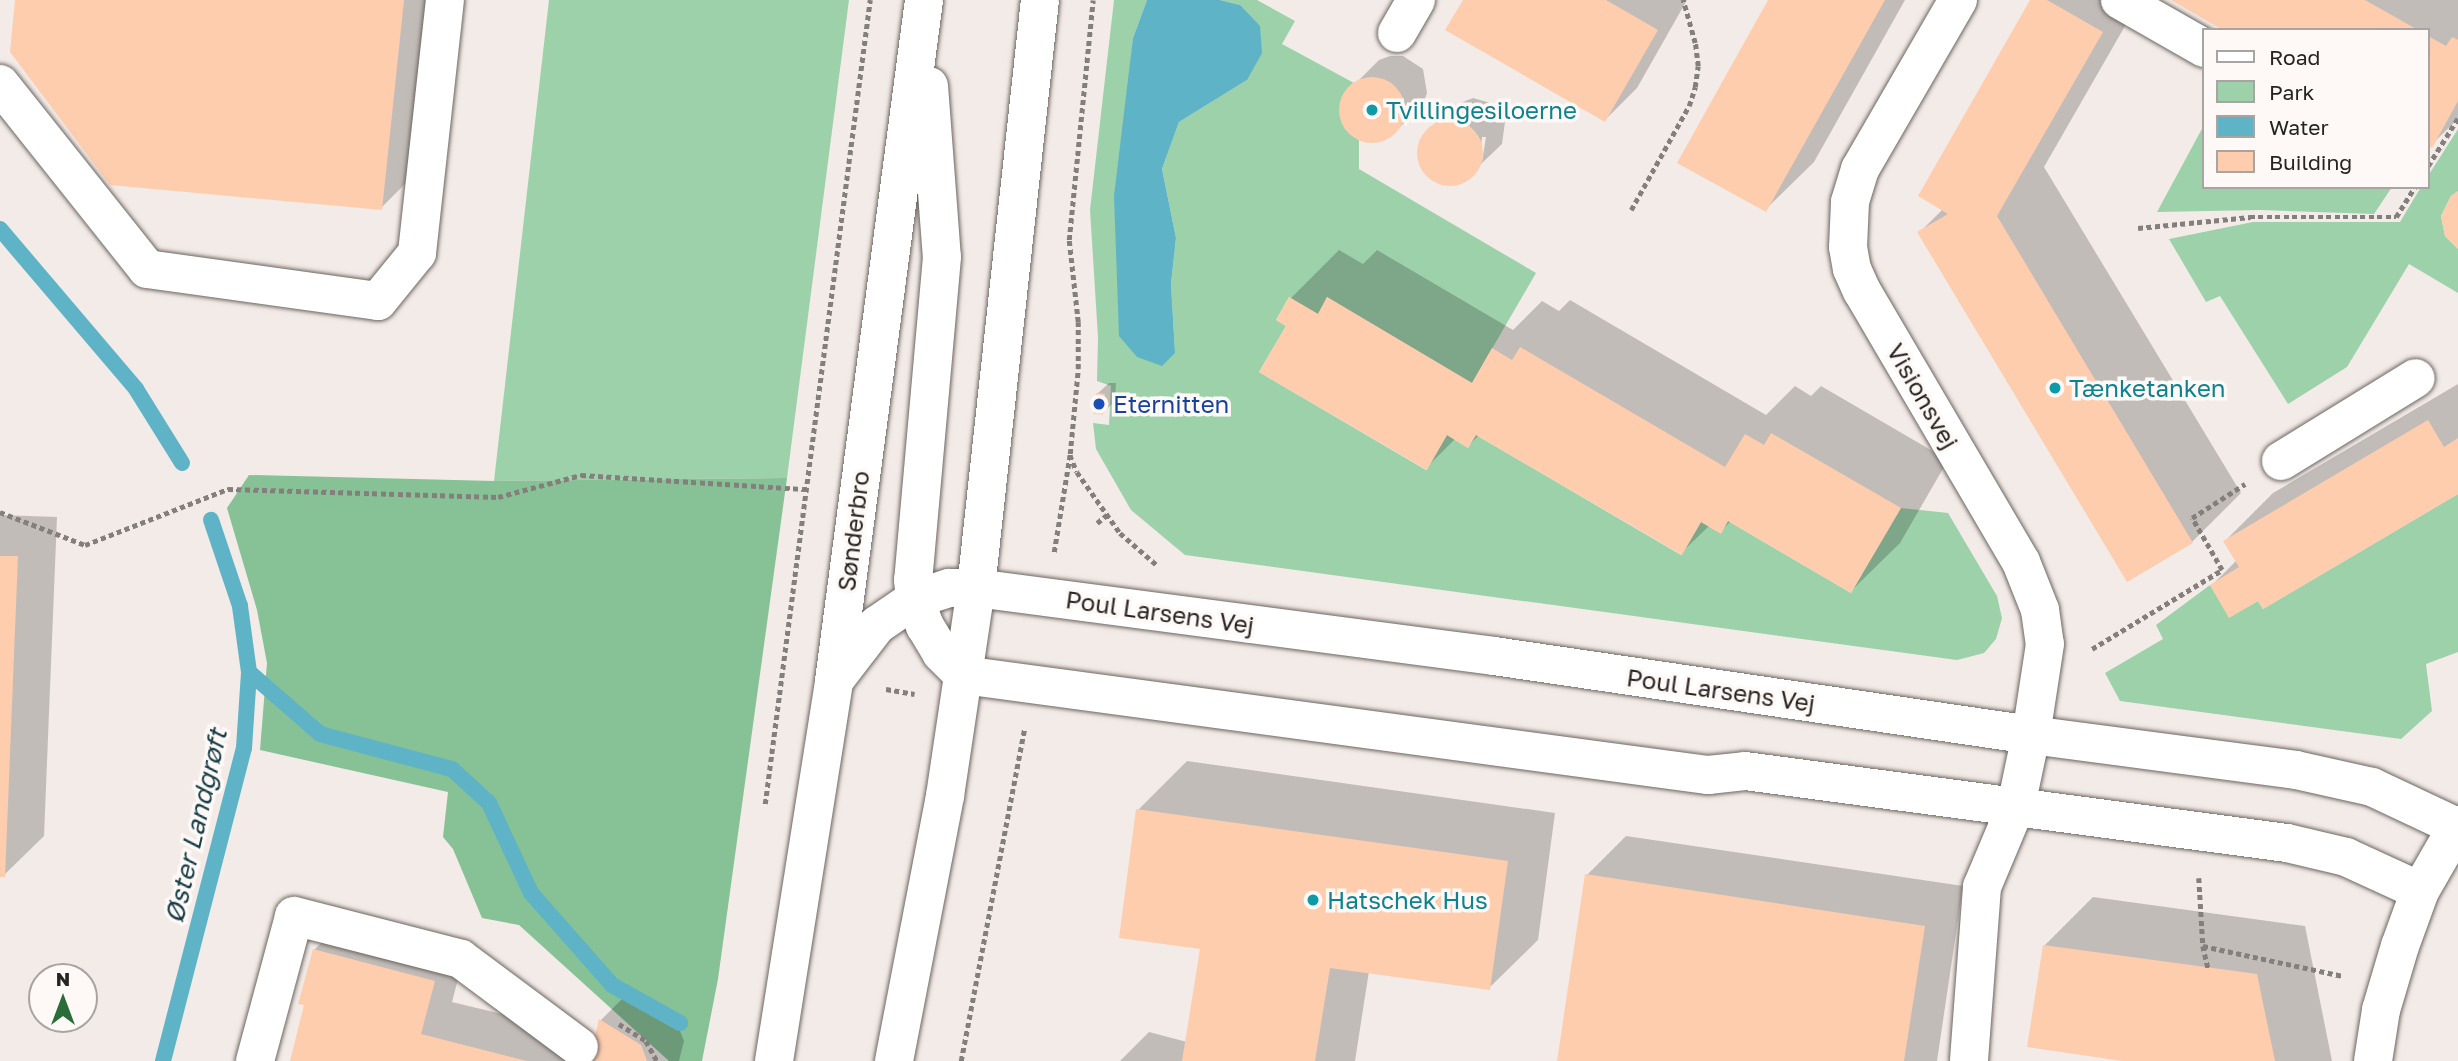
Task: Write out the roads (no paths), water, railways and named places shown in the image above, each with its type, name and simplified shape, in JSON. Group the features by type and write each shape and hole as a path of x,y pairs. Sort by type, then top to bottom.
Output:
{"street":[{"path":"0,85 147,269 378,301 418,253 445,0"},
{"path":"894,1061 945,796 976,588 1040,0"},
{"path":"1397,33 1416,0"},
{"name":"Visionsvej","path":"1958,0 1860,169 1850,202 1848,247 1852,269 1862,291 2021,562 2040,610 2045,645 2031,735 2016,806 1982,887 1969,1061"},
{"path":"2120,0 2202,47"},
{"path":"924,4 942,257 913,564 915,599 925,626 961,688"},
{"name":"Sønderbro","path":"774,1061 834,681 924,4"},
{"path":"2281,461 2416,378"},
{"name":"Poul Larsens Vej","path":"834,681 877,625 915,599 949,588 976,588 1494,656 2031,735 2296,769 2372,787 2457,826"},
{"path":"961,688 1708,775 1745,771 2016,806 2287,844 2346,857 2420,891"},
{"path":"2373,1061 2391,972 2420,891 2457,826"},
{"path":"255,1061 294,916 461,959 579,1047"}],"water":[{"path":"1147,0 1220,0 1240,5 1260,26 1262,53 1247,80 1179,122 1162,169 1176,238 1171,284 1175,353 1162,366 1137,357 1119,336 1114,196 1133,38"}],"waterway":[{"name":"Øster Landgrøft","path":"0,229 136,389 182,463"},
{"name":"Øster Landgrøft","path":"163,1061 244,748 249,672 240,606 211,520"},
{"path":"249,672 320,734 452,769 489,803 531,893 612,985 680,1023"}],"place":[{"name":"Tvillingesiloerne","path":"1372,110"},
{"name":"Tænketanken","path":"2055,388"},
{"name":"Eternitten","path":"1099,404"},
{"name":"Hatschek Hus","path":"1313,900"}]}
